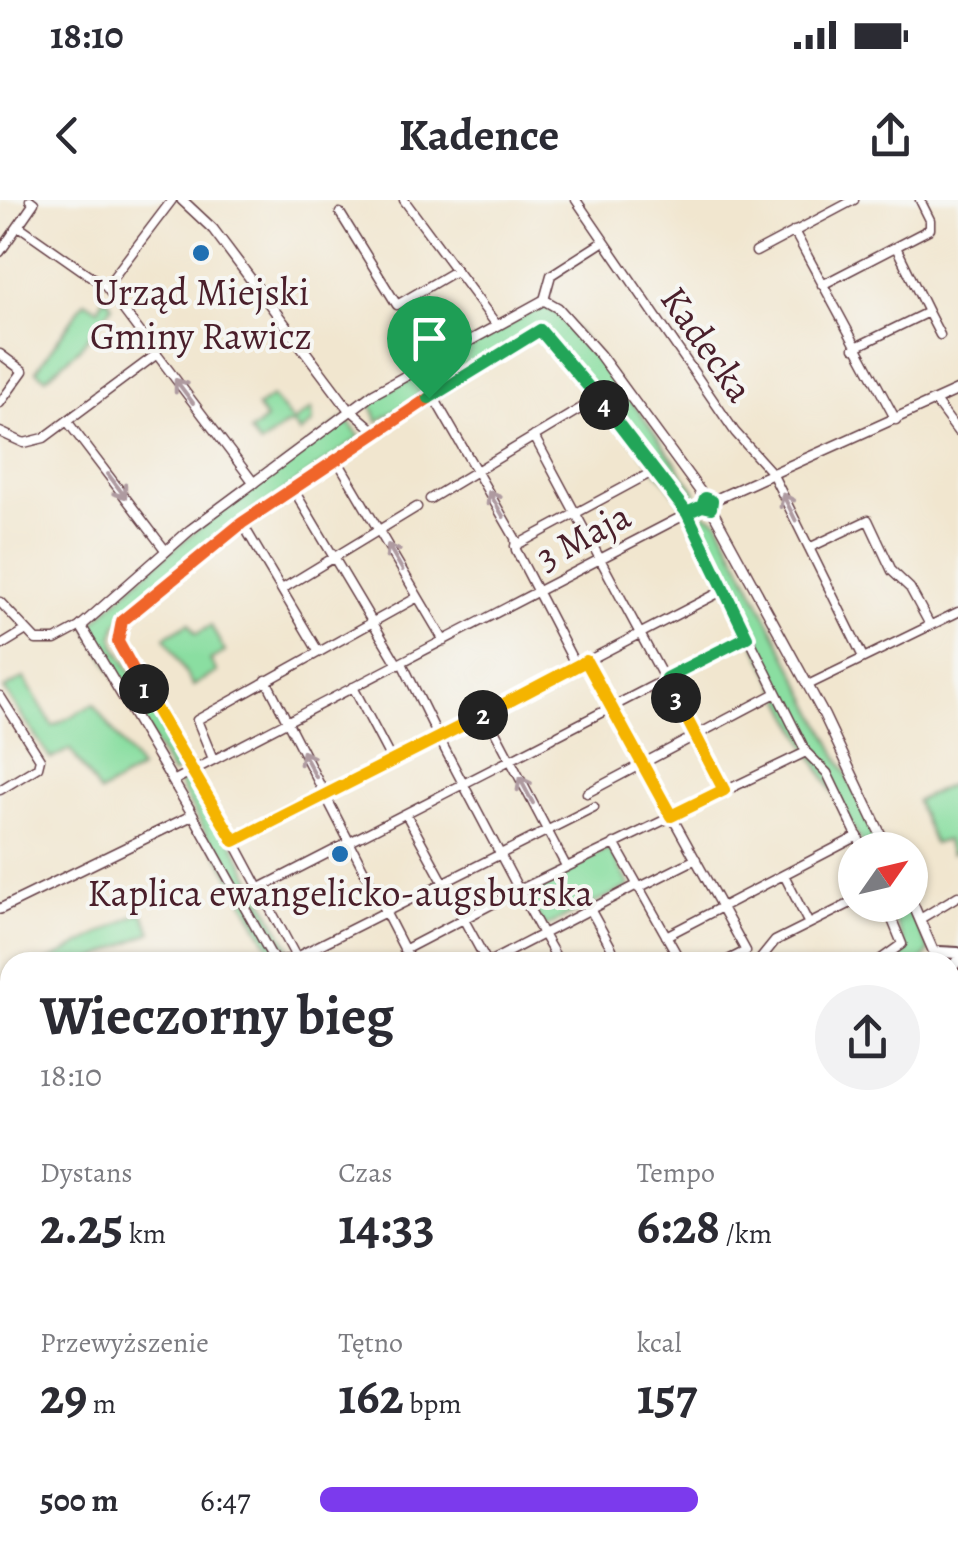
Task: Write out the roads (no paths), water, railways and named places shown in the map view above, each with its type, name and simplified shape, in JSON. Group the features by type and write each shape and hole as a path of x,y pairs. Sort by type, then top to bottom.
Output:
{"street":[{"path":"0,252 34,204 30,200"},
{"path":"106,287 172,200"},
{"path":"182,200 214,229 350,410 375,431"},
{"path":"404,200 496,324"},
{"name":"Kadecka","path":"576,200 601,243 735,432 772,473 863,658"},
{"path":"756,252 854,200"},
{"path":"822,285 930,229 920,200"},
{"path":"340,212 397,305 456,271"},
{"path":"19,226 106,287 254,483"},
{"path":"794,232 896,420"},
{"path":"0,602 31,639 50,641 81,626 166,551 350,410 544,300 552,275 601,243"},
{"path":"896,247 940,335"},
{"path":"544,300 558,308 600,355 708,503 808,685 879,832"},
{"path":"854,348 928,312"},
{"path":"294,952 121,649 117,634 122,621 292,487 540,330 687,513 806,752 827,773 856,832"},
{"path":"0,354 23,370 0,403"},
{"path":"0,432 13,440 35,442 157,354"},
{"path":"484,364 497,372"},
{"path":"484,364 486,379"},
{"path":"708,503 958,390"},
{"path":"434,396 516,538 515,546 576,666"},
{"path":"430,499 598,398"},
{"path":"935,401 958,432"},
{"path":"67,421 166,551"},
{"path":"534,436 724,790"},
{"path":"336,458 444,641"},
{"path":"515,546 656,470"},
{"path":"292,487 400,664 553,952"},
{"name":"3 Maja","path":"173,780 708,503"},
{"path":"282,589 416,507"},
{"path":"809,548 868,520 930,625"},
{"path":"242,523 318,651"},
{"path":"234,841 724,590"},
{"path":"213,759 197,720 418,597"},
{"path":"808,685 958,612"},
{"path":"81,626 194,815 269,952"},
{"path":"0,646 23,632"},
{"path":"260,888 747,637"},
{"path":"586,661 746,951"},
{"path":"266,680 404,950 566,866 806,752"},
{"path":"353,688 392,761"},
{"path":"586,793 776,693"},
{"path":"0,696 40,759 38,767 0,790"},
{"path":"486,714 566,866"},
{"path":"304,952 594,807"},
{"path":"406,814 482,952"},
{"path":"0,909 194,815"},
{"path":"614,844 675,952"},
{"path":"666,936 838,847"},
{"path":"508,952 696,860"},
{"path":"784,875 809,924"},
{"path":"928,914 958,896"},
{"path":"590,909 612,949"},
{"path":"766,952 775,941 838,910"},
{"path":"892,922 900,948 893,952"},
{"path":"921,922 939,952"}],"place":[{"name":"Urząd Miejski Gminy Rawicz","path":"201,253"},
{"name":"Kaplica ewangelicko-augsburska","path":"340,854"}]}
